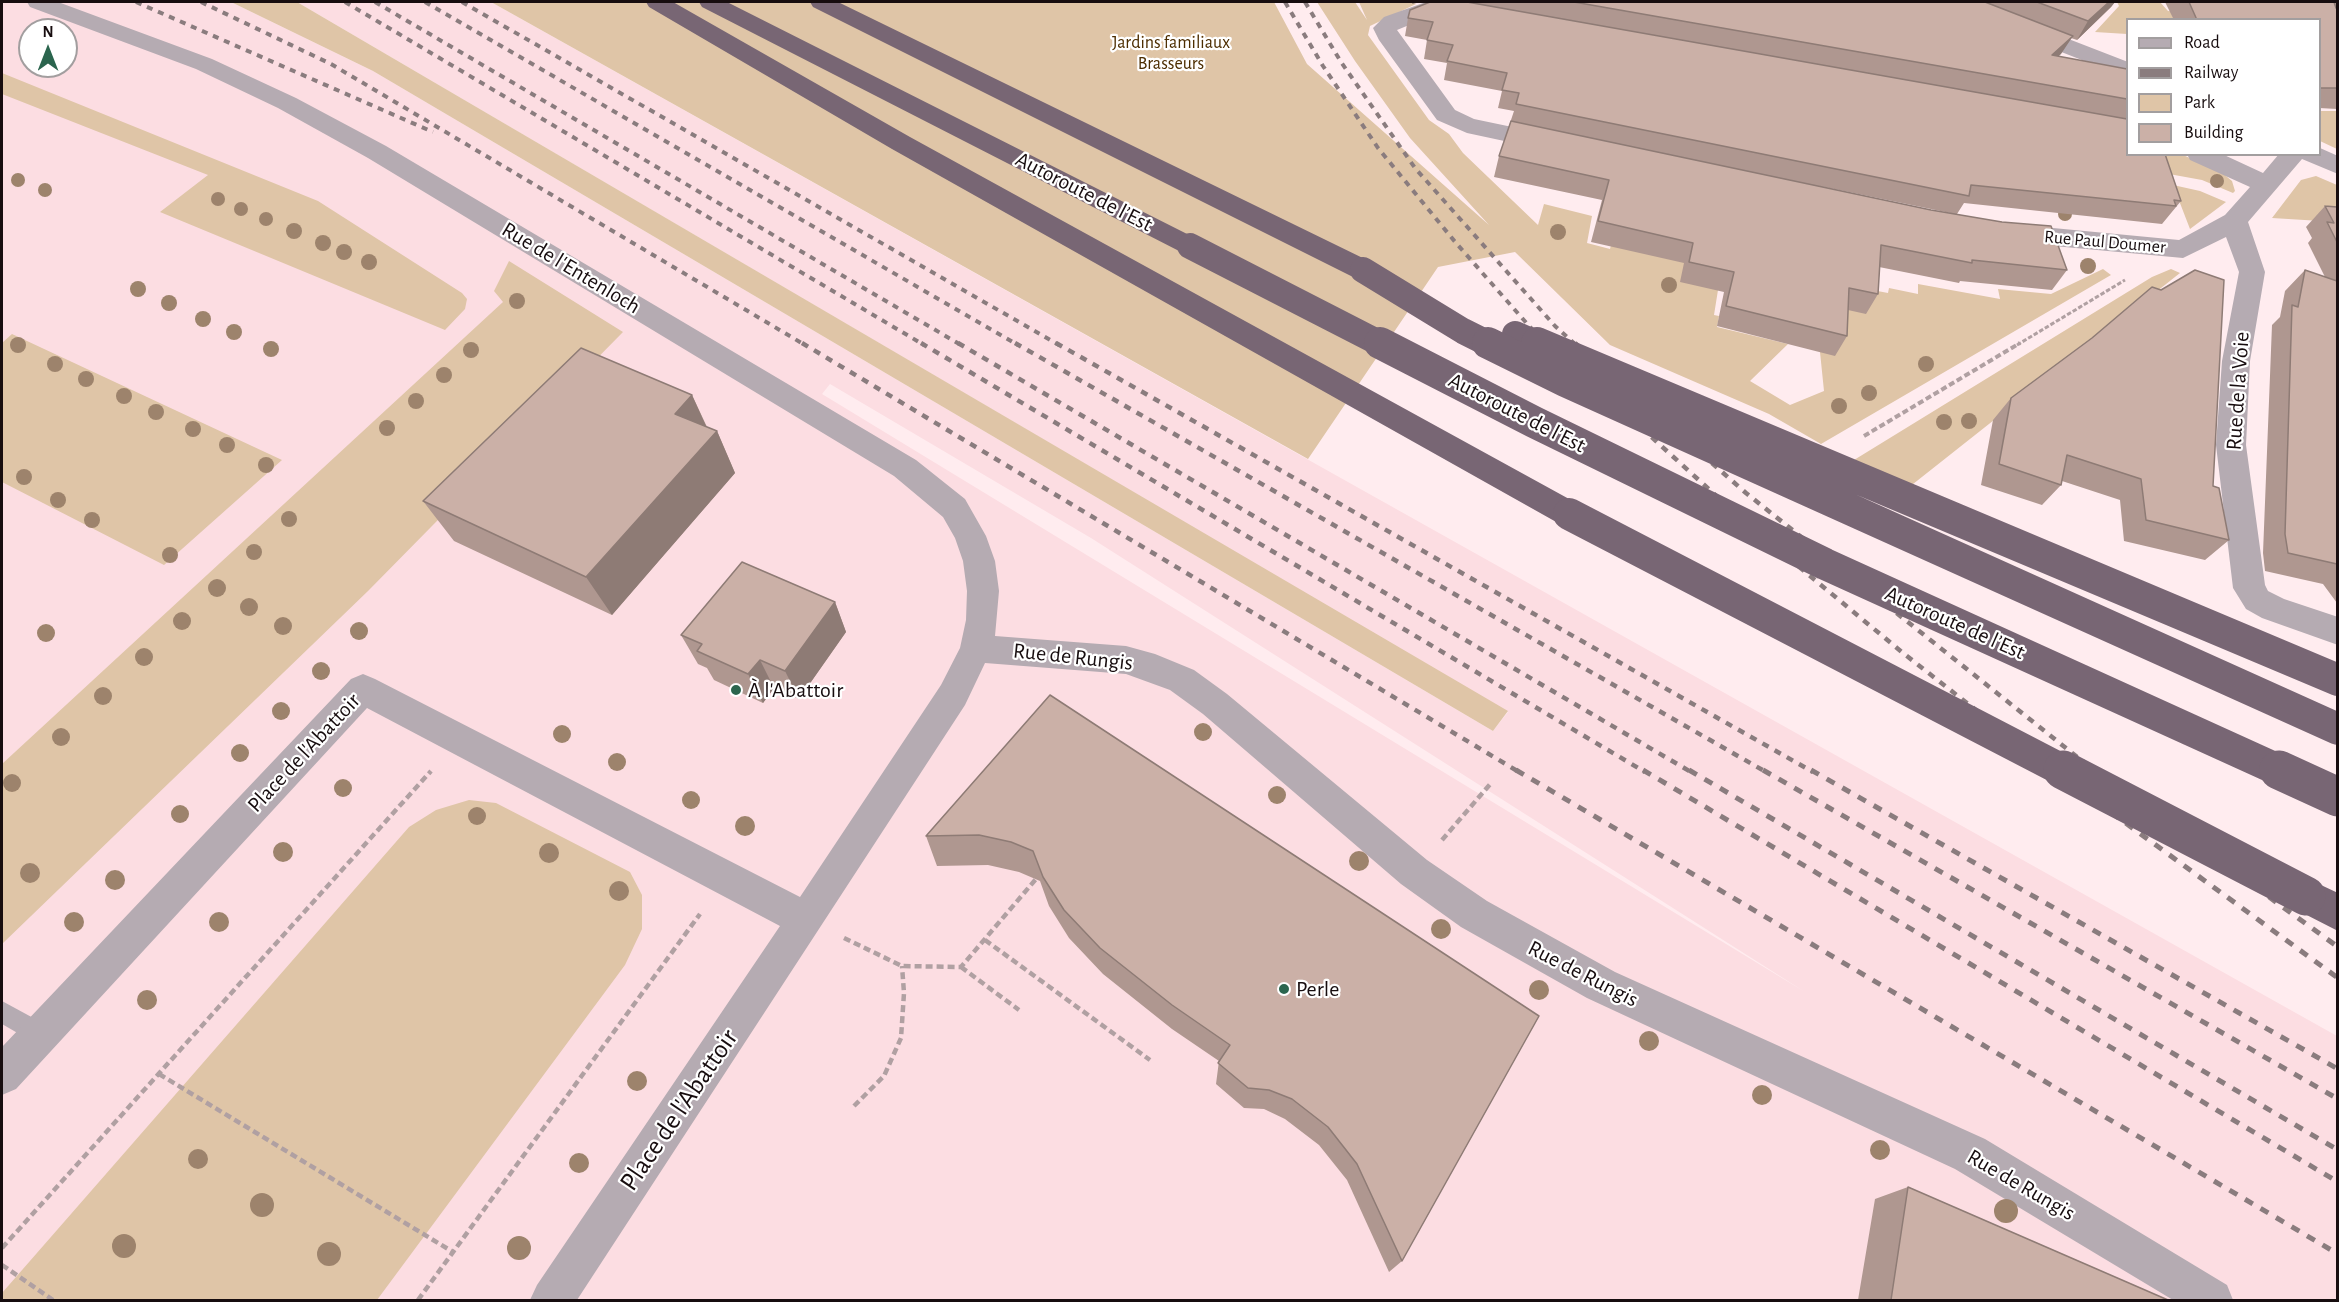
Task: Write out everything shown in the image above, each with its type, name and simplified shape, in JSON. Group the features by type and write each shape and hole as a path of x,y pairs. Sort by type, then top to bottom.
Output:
{"highway":[{"path":"657,2 901,143 1569,514 2337,913"},
{"name":"Autoroute de l’Est","path":"710,2 1524,416 1825,564 2337,797"},
{"path":"821,2 1363,270 2337,680"},
{"path":"1363,270 1463,332 1565,381 2337,729"}],"street":[{"name":"Rue de l'Entenloch","path":"38,2 204,64 287,103 377,152 905,468 954,508 970,536 979,561 983,591 982,620 976,648"},
{"path":"1954,2 2126,71"},
{"path":"1446,6 1392,22 1385,28 1387,35 1446,115 1467,125 1571,147"},
{"path":"2203,156 2266,184"},
{"path":"2183,249 2234,221 2291,156"},
{"path":"2316,156 2337,166"},
{"name":"Rue de la Voie","path":"2234,221 2252,272 2236,361 2231,445 2249,588 2257,600 2273,609 2337,631"},
{"name":"Rue Paul Doumer","path":"1989,231 2183,249"},
{"name":"Rue de Rungis","path":"976,648 1126,660 1155,668 1182,680 1215,704 1414,872 1474,914 1601,985 1979,1159 2212,1300"},
{"name":"Place de l'Abattoir","path":"552,1300 806,920 952,695 976,648"},
{"name":"Place de l'Abattoir","path":"2,1076 363,689 806,920"}],"lane":[{"path":"2,1012 40,1034"}],"path":[{"path":"1857,440 2126,279 2183,249"},
{"path":"2,1248 460,740"},
{"path":"1414,872 1492,782"},
{"path":"418,1300 727,878"},
{"path":"961,968 1036,879"},
{"path":"806,920 902,966 961,968 1019,1010"},
{"path":"984,940 1150,1060"},
{"path":"854,1106 884,1076 901,1038 904,993 902,966"},
{"path":"159,1074 453,1252"},
{"path":"2,1265 52,1300"}],"shaded area":[{"path":"2,2 231,2 373,71 1493,731 1508,712 297,2 491,2 2337,1036 2337,1300 2,1300","holes":["830,384 1091,538 1805,992 822,394"]}],"green space":[{"path":"231,2 297,2 1508,711 1493,731 373,71"},
{"name":"Jardins familiaux Brasseurs","path":"491,2 1274,2 1307,64 1489,225 1410,138 1355,61 1317,2 1355,2 1367,20 1359,2 1410,2 1416,4 1370,26 1368,35 1429,120 1449,134 1463,153 1538,225 1544,204 1592,216 1587,243 1610,249 1616,226 1684,262 1718,290 1714,315 1719,316 1717,327 1788,344 1750,381 1790,405 1824,391 1820,352 1837,308 1867,289 1888,293 1889,288 1918,294 1918,284 2000,299 1998,289 2051,294 2103,269 2111,275 1821,444 1769,414 1610,345 1515,252 1438,267 1308,459"},
{"path":"2117,2 2160,2 2168,11 2254,18 2126,18 2126,34 2095,32 2119,6"},
{"path":"2,73 318,201 462,293 467,299 465,309 445,330 160,212 208,175 2,94"},
{"path":"2321,111 2337,111 2337,149 2321,141"},
{"path":"2162,156 2185,156 2220,171 2232,181 2235,191 2233,193 2202,180 2169,174"},
{"path":"2316,176 2337,185 2337,222 2272,218 2301,180"},
{"path":"2173,185 2200,191 2226,202 2190,229"},
{"path":"509,261 623,332 368,591 2,944 2,764 503,302 494,291"},
{"path":"2171,269 2180,273 1908,488 1854,460 2152,277"},
{"path":"12,334 282,460 164,565 2,482 2,343"},
{"path":"469,800 496,803 630,872 642,895 642,929 625,965 377,1300 2,1300 2,1293 409,827 436,810"}],"building":[{"path":"1430,2 1467,2 2126,119 2126,156 2166,156 2181,201 2174,200 2176,206 1971,185 1969,196 1516,104 1519,93 1502,90 1507,73 1447,61 1453,45 1427,40 1433,22 1408,18 1410,10"},
{"path":"1574,2 1985,2 2073,36 2052,55 2126,69 2126,99"},
{"path":"2037,2 2109,2 2088,21"},
{"path":"2189,2 2334,2 2337,7 2337,88 2321,88 2321,18 2196,18"},
{"path":"1511,121 1931,210 2002,222 2051,226 2067,270 1972,260 1972,263 1881,245 1878,294 1849,288 1847,336 1726,306 1734,272 1689,262 1693,243 1598,221 1609,180 1499,156"},
{"path":"2325,206 2337,207 2337,242 2327,222 2334,223"},
{"path":"2195,270 2224,280 2213,486 2219,488 2229,540 2146,520 2141,479 2067,455 2061,485 1999,464 2011,398 2092,338 2152,287 2161,290"},
{"path":"2305,270 2337,281 2337,564 2288,553 2285,534 2292,305 2298,307"},
{"path":"581,348 692,395 675,414 717,431 586,577 423,501"},
{"path":"742,562 835,602 785,671 760,660 748,674 697,651 702,644 681,635"},
{"name":"Perle","path":"1050,695 1539,1016 1402,1261 1357,1164 1328,1127 1292,1099 1269,1090 1248,1088 1218,1063 1230,1045 1172,1005 1100,948 1064,910 1043,877 1033,851 1011,842 979,835 926,836"},
{"path":"1908,1187 2168,1300 1891,1300"}],"railway":[{"path":"136,2 433,132"},
{"path":"201,2 331,64 805,345"},
{"path":"345,2 924,345"},
{"path":"375,2 961,345"},
{"path":"425,2 1018,345"},
{"path":"462,2 1059,345"},
{"path":"1285,2 1323,66 1378,148 1456,243 1530,327 1549,345"},
{"path":"1305,2 1341,62 1415,168 1555,326 1576,345"},
{"path":"802,343 1519,772"},
{"path":"921,343 1645,772"},
{"path":"958,343 1691,772"},
{"path":"1015,343 1766,772"},
{"path":"1056,343 1813,772"},
{"path":"1548,343 1745,522 1903,653 2055,772"},
{"path":"1575,343 1746,493 2096,772"},
{"path":"1516,770 2338,1254"},
{"path":"1643,770 2338,1182"},
{"path":"1689,770 2338,1150"},
{"path":"1763,770 2338,1099"},
{"path":"1811,770 2338,1069"},
{"path":"2053,770 2338,978"},
{"path":"2094,770 2338,947"}],"place":[{"name":"À l'Abattoir","path":"736,690"},
{"name":"Perle","path":"1284,989"}]}
